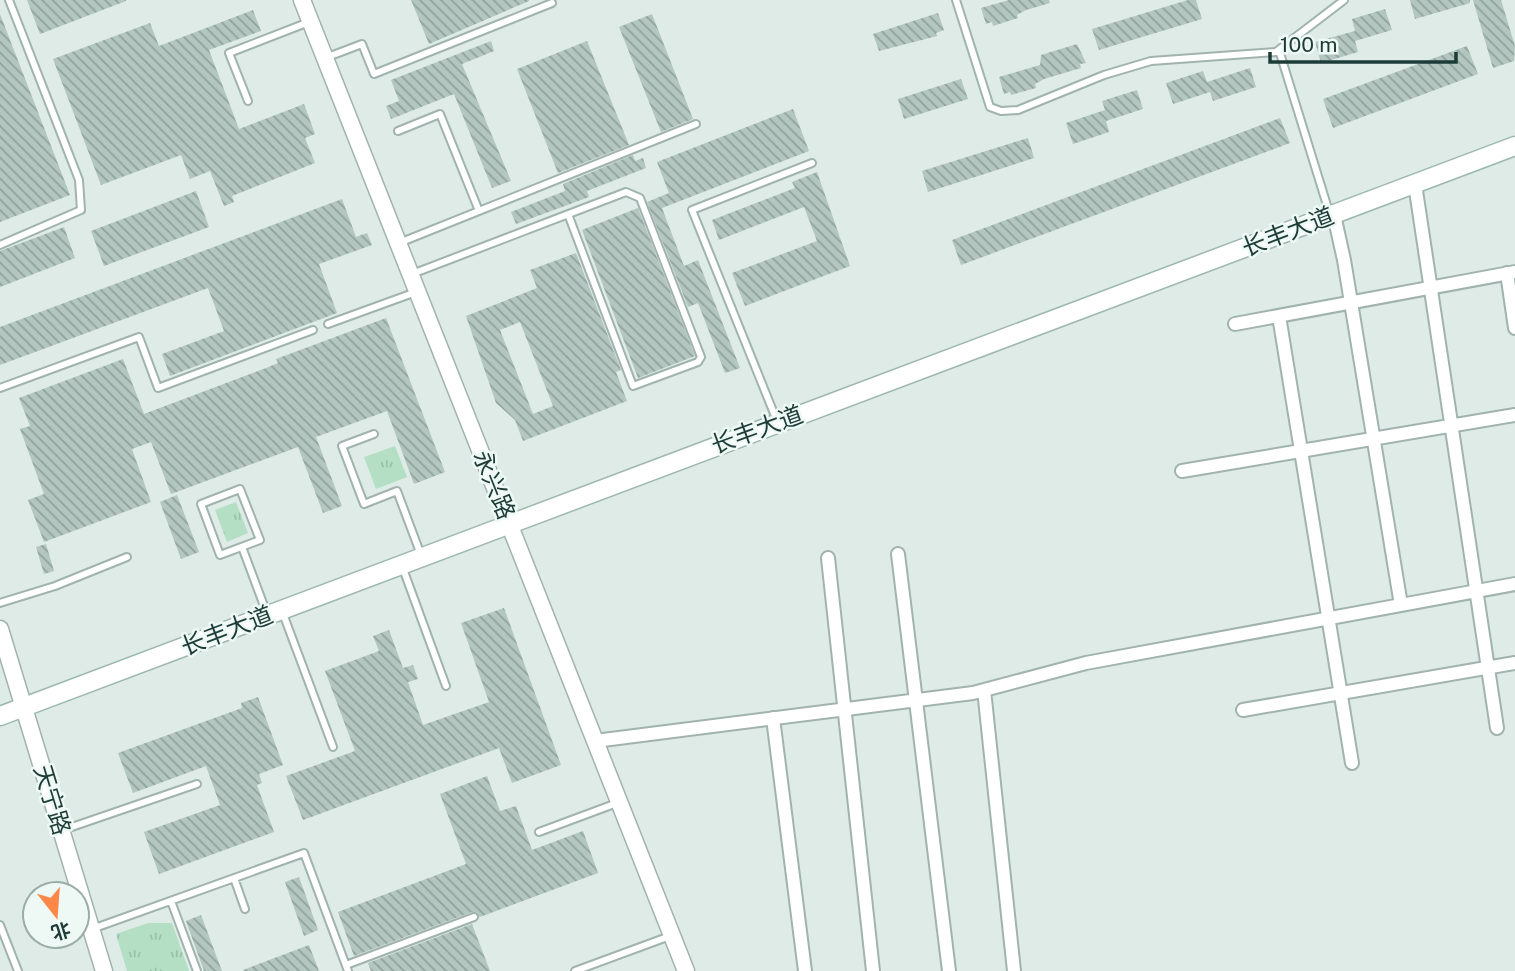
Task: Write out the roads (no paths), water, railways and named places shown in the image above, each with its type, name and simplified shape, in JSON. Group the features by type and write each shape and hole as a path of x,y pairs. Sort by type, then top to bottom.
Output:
{"main road":[{"name":"长丰大道","path":"0,716 1515,146"}],"street":[{"name":"永兴路","path":"302,0 685,971"},
{"path":"1415,184 1497,728"},
{"path":"1332,215 1351,302 1401,605"},
{"path":"1235,324 1511,272 1515,328"},
{"path":"1279,316 1352,763"},
{"path":"1182,471 1515,415"},
{"path":"898,554 949,971"},
{"path":"828,558 873,971"},
{"path":"595,741 984,691 1086,663 1515,584"},
{"name":"天宁路","path":"0,629 76,880"},
{"path":"1243,710 1515,663"},
{"path":"984,691 1014,971"},
{"path":"773,718 805,971"},
{"name":"天宁路","path":"91,929 104,971"}],"lane":[{"path":"0,245 81,210 82,197 79,180 9,0"},
{"path":"956,0 990,107 1001,111 1030,107 1104,75 1151,61 1252,55 1279,50 1344,0"},
{"path":"325,58 362,44 374,74 552,3"},
{"path":"248,102 229,53 311,21"},
{"path":"1279,50 1332,215"},
{"path":"398,131 440,114 479,211"},
{"path":"398,243 696,124"},
{"path":"778,422 692,210 812,163"},
{"path":"411,274 626,192 640,198 701,357 698,362 632,386 569,214"},
{"path":"328,324 417,291"},
{"path":"0,388 139,337 158,387 313,330"},
{"path":"374,434 342,446 364,504 397,491 421,556"},
{"path":"240,489 260,540 242,547 220,555 201,504 240,489"},
{"path":"242,547 333,747"},
{"path":"0,603 55,586 127,557"},
{"path":"402,564 446,686"},
{"path":"61,831 197,784"},
{"path":"539,832 619,802"},
{"path":"91,929 304,853 347,968 474,917"},
{"path":"234,878 245,909"},
{"path":"171,901 197,971"},
{"path":"0,925 18,971"},
{"path":"576,971 671,936"},
{"path":"0,951 9,948"}]}
